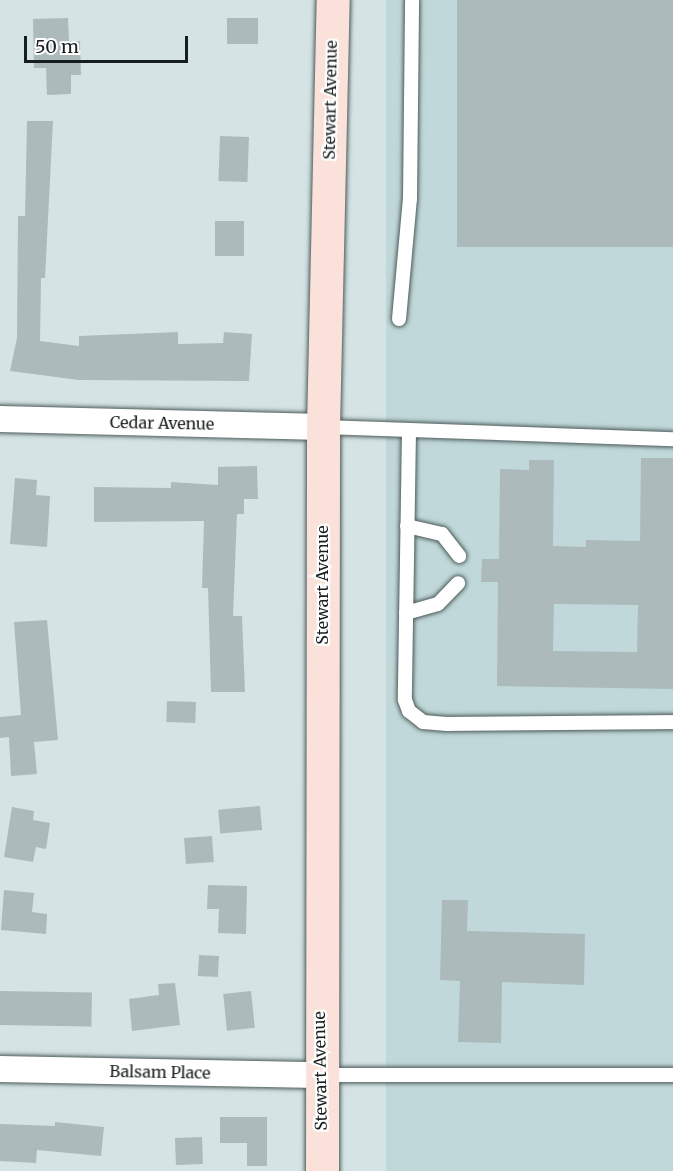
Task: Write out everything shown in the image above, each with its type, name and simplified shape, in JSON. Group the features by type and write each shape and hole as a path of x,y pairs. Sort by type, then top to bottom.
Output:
{"main road":[{"name":"Stewart Avenue","path":"322,1171 319,1075 323,427 333,0"}],"street":[{"name":"Cedar Avenue","path":"0,419 323,427"},
{"name":"Balsam Place","path":"0,1069 319,1075"}],"lane":[{"path":"399,320 410,199 412,0"},
{"path":"323,427 673,439"},
{"path":"409,431 405,700 409,711 423,722 673,722"},
{"path":"407,526 442,534 459,556"},
{"path":"406,613 438,604 458,583"},
{"path":"319,1075 673,1075"}],"shaded area":[{"path":"386,0 673,0 673,1171 386,1171"}],"building":[{"path":"457,0 673,0 673,247 457,247"},
{"path":"68,18 69,41 80,41 81,75 71,75 71,94 47,95 46,68 34,68 33,19"},
{"path":"227,18 258,18 258,44 227,44"},
{"path":"27,121 53,121 45,278 41,278 40,341 79,346 79,336 178,332 178,344 223,343 224,332 252,334 249,381 79,380 10,371 17,338 18,216 25,216"},
{"path":"220,136 249,137 247,182 218,181"},
{"path":"215,221 244,221 244,256 215,256"},
{"path":"641,458 673,458 673,689 497,686 498,582 481,582 482,559 499,559 500,469 529,470 529,460 554,460 553,546 586,547 586,540 640,541","holes":["554,604 638,605 637,652 553,651"]},
{"path":"257,466 258,499 244,499 244,514 237,514 233,616 242,616 245,692 211,692 208,588 202,588 204,521 94,522 94,487 171,488 171,482 218,485 218,467"},
{"path":"15,478 37,480 36,495 50,496 47,547 10,544"},
{"path":"47,620 58,740 34,742 37,774 11,776 9,737 0,738 0,717 21,715 14,622"},
{"path":"167,701 196,702 195,723 166,722"},
{"path":"260,806 262,830 220,834 218,810"},
{"path":"12,807 34,811 33,820 50,823 46,849 36,847 33,862 4,857"},
{"path":"212,836 214,862 186,864 184,838"},
{"path":"208,885 247,886 246,934 218,933 219,909 207,909"},
{"path":"4,890 34,893 32,912 47,914 46,934 1,930"},
{"path":"442,900 468,900 467,931 585,934 584,985 502,982 501,1043 458,1042 460,981 440,980"},
{"path":"199,955 219,956 218,977 198,976"},
{"path":"175,983 180,1025 132,1031 129,999 159,995 158,984"},
{"path":"0,991 92,993 91,1027 0,1025"},
{"path":"251,991 255,1028 227,1031 223,994"},
{"path":"220,1117 267,1117 267,1166 247,1166 247,1143 220,1143"},
{"path":"55,1122 104,1127 101,1156 37,1150 36,1163 0,1161 0,1124 55,1126"},
{"path":"202,1137 203,1164 176,1165 175,1138"}]}
